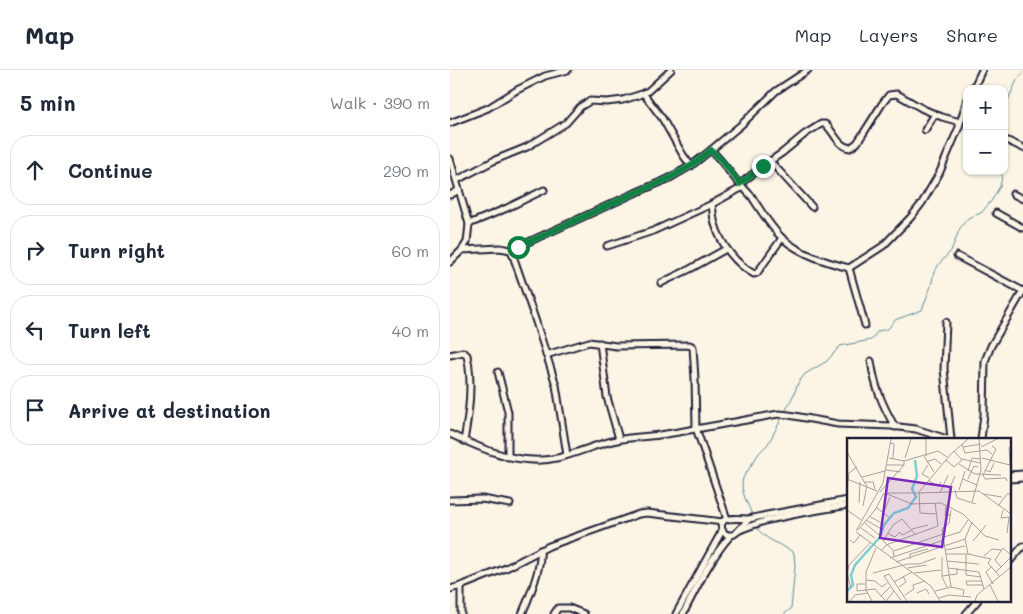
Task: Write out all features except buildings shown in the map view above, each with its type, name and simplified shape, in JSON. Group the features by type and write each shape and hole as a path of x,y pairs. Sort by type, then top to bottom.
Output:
{"street":[{"path":"450,124 488,108 545,76 568,70"},
{"path":"457,180 527,146 566,123 580,107 590,101 607,102 623,100 643,93 648,91 671,70"},
{"path":"462,250 506,248 511,250 668,179 691,166 747,119 776,91 808,70"},
{"path":"975,85 982,70"},
{"path":"643,93 662,118 691,166"},
{"path":"606,246 653,230 712,204 742,186 770,161 821,124 829,127 836,139 845,147 850,148 864,134 889,95 897,94 934,114 960,122"},
{"path":"711,150 750,195 782,238 801,251 849,268 883,246 922,203 938,174 959,127 963,112"},
{"path":"925,130 934,114"},
{"path":"1008,141 1023,148"},
{"path":"450,159 470,224 467,242 450,262"},
{"path":"770,161 812,207"},
{"path":"450,195 459,190"},
{"path":"470,224 544,190"},
{"path":"1013,194 1023,199"},
{"path":"712,204 715,225 726,249 754,274 757,273 782,238"},
{"path":"996,213 1023,228"},
{"path":"661,283 726,249"},
{"path":"511,250 556,385 567,455"},
{"path":"957,256 1023,291 998,333 985,361 984,415 981,438"},
{"path":"849,268 865,325"},
{"path":"946,322 944,369 951,438"},
{"path":"546,355 589,342 622,346 690,345 693,347 696,428 725,521"},
{"path":"600,344 607,396 619,440"},
{"path":"450,355 463,352 467,355 470,397 464,441"},
{"path":"871,361 880,399 895,427"},
{"path":"498,372 508,412 508,457"},
{"path":"450,434 508,457 534,461 553,459 607,442 779,414 788,414 838,424 916,429 944,438"},
{"path":"1010,474 1023,474"},
{"path":"1010,474 1023,478"},
{"path":"450,500 482,499 510,504"},
{"path":"683,614 712,560 730,536 753,521 767,515 847,500"},
{"path":"450,589 506,568 540,550 630,517 647,513 725,521 753,521 847,505"},
{"path":"676,614 722,531 721,526 725,521"},
{"path":"722,531 730,536"},
{"path":"1010,561 1023,546"},
{"path":"522,614 541,557 540,550"},
{"path":"461,586 461,614"},
{"path":"966,614 976,602"},
{"path":"554,614 558,608 565,607 584,614"}],"waterway":[{"path":"1008,100 1017,80 1023,73"},
{"path":"785,412 798,383 805,374 827,361 840,346 871,340 878,331 888,329 895,320 922,310 934,272 951,251 960,228 968,218 981,213 992,200 1000,186 1002,175"},
{"path":"753,517 743,493 743,478 759,453 768,444 783,416"},
{"path":"756,526 763,535 794,553 795,566 791,609 784,614"}],"route":[{"path":"518,247 668,179 692,165 711,150 740,184 763,166"}]}
